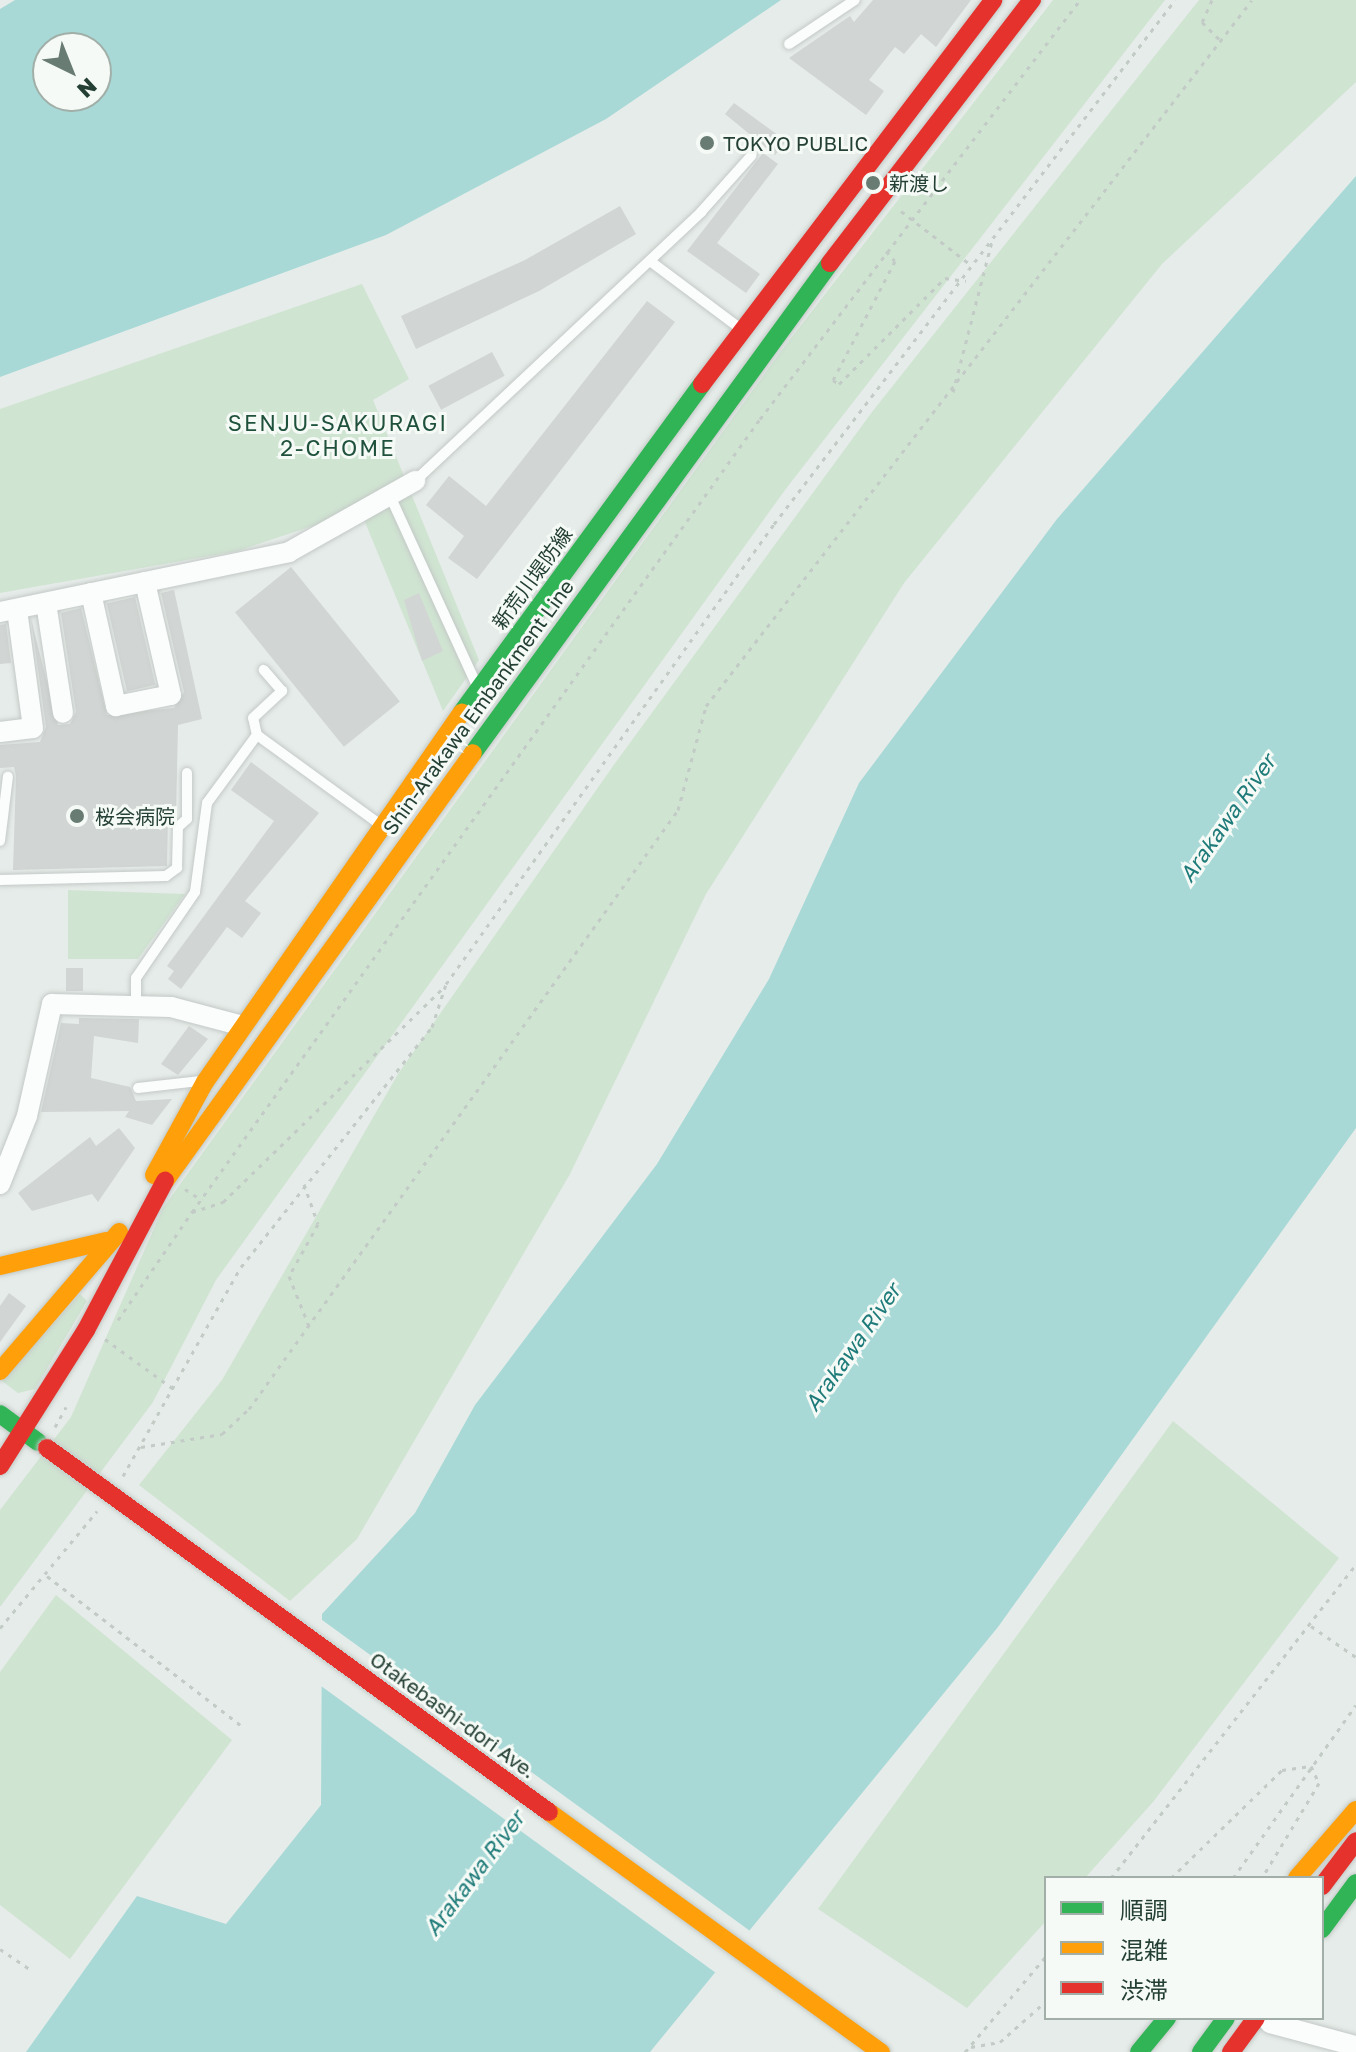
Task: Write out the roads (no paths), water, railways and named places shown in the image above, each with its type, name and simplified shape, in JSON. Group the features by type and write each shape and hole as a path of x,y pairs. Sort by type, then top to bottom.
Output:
{"main road":[{"name":"新荒川堤防線","path":"146,1207 158,1162 205,1082 478,689 741,329 994,0"},
{"name":"Shin-Arakawa Embankment Line","path":"0,1466 86,1330 146,1207 766,347 1032,0"},
{"path":"0,1371 119,1232 146,1207"},
{"path":"0,1266 79,1252 119,1232"},
{"name":"Otakebashi-dori Ave.","path":"0,1414 24,1432 52,1440 881,2052"},
{"path":"1299,1876 1356,1810"},
{"path":"1324,1883 1356,1841"},
{"path":"1324,1905 1356,1862"},
{"path":"1324,1926 1356,1883"},
{"path":"1324,1948 1356,1904"},
{"path":"1139,2052 1165,2020"},
{"path":"1201,2052 1225,2020"},
{"path":"1217,2052 1241,2020"},
{"path":"1231,2052 1267,2020"},
{"path":"1249,2052 1267,2020"}],"street":[{"path":"0,732 33,728 8,611 289,552 391,498 415,481"},
{"path":"91,593 116,706 171,695 145,582"},
{"path":"46,603 63,713"},
{"path":"0,1184 27,1116 52,1004 136,1005 243,1026"},
{"path":"1267,2020 1356,2046"}],"lane":[{"path":"789,44 855,0"},
{"path":"415,481 650,261 752,155"},
{"path":"650,261 741,329"},
{"path":"391,498 478,689"},
{"path":"264,670 282,691 253,718 257,735 383,826"},
{"path":"136,1005 136,978 195,892 207,803 257,735"},
{"path":"0,880 166,876 177,868 178,827 187,819 187,773"},
{"path":"0,841 7,833 8,776"},
{"path":"138,1088 205,1082"}],"water":[{"path":"15,0 781,0 606,119 386,235 0,377 0,9"},
{"name":"Arakawa River","path":"1356,176 1356,1128 998,1627 650,2052 26,2052 137,1896 226,1924 321,1805 322,1614 415,1513 475,1405 657,1164 769,979 859,783 1057,519"}],"place":[{"name":"TOKYO PUBLIC","path":"707,143"},
{"name":"新渡し","path":"873,183"},
{"name":"桜会病院","path":"77,816"}],"district":[{"name":"SENJU-SAKURAGI 2-CHOME","path":"338,434"}]}
